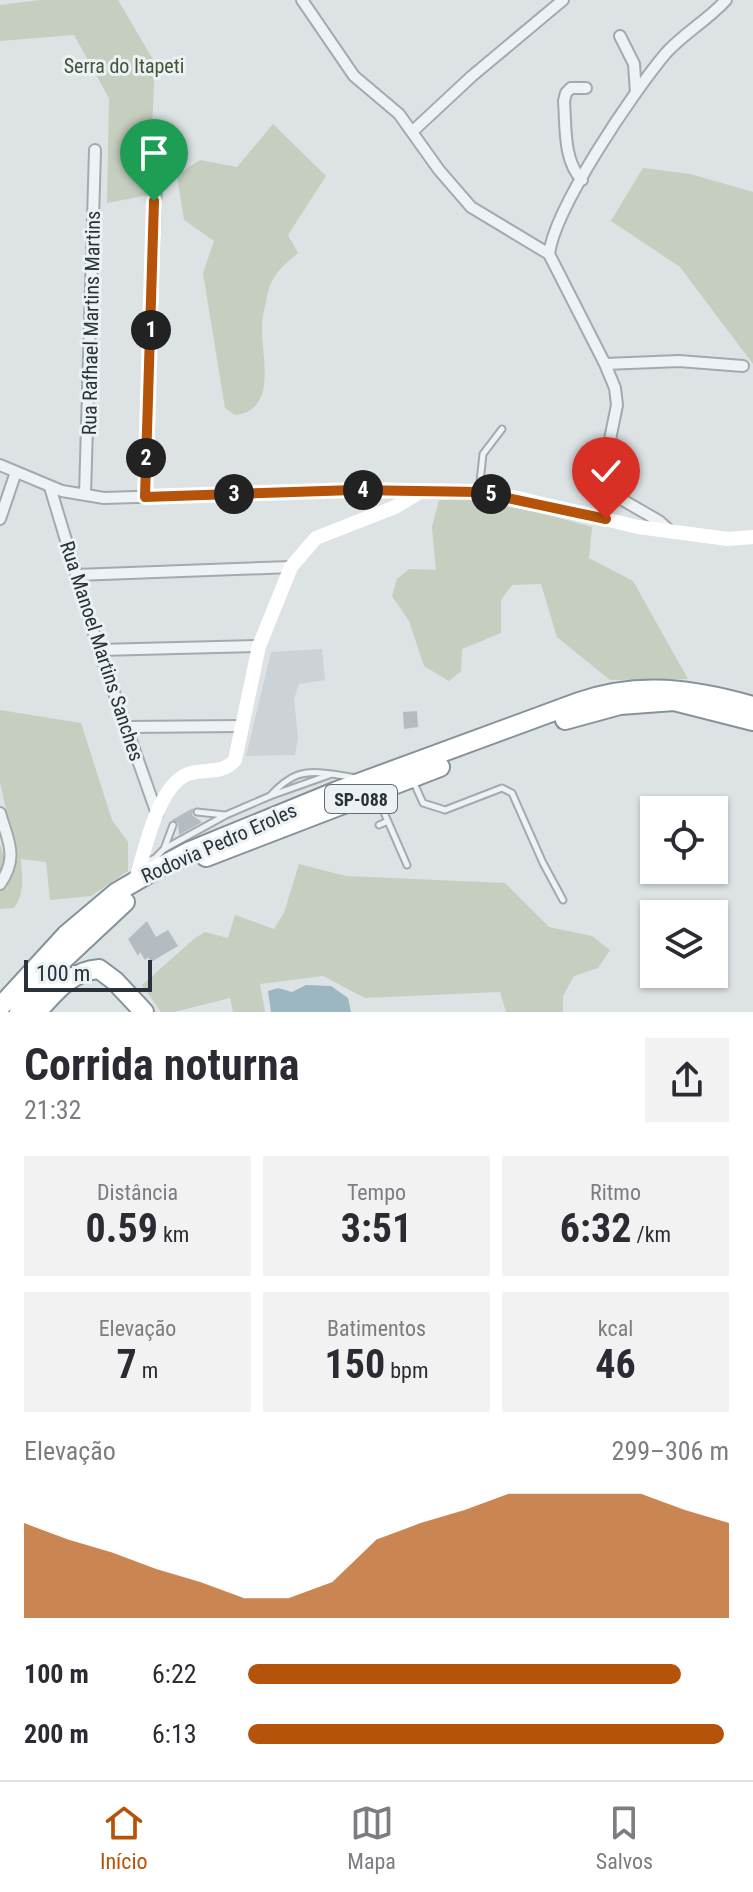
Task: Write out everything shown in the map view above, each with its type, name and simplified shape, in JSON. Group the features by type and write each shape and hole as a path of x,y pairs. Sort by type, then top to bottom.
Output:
{"highway":[{"name":"Rodovia Pedro Eroles","path":"19,1012 113,911 165,874 319,807 579,702 617,692 685,690 753,706"},
{"name":"Rodovia Pedro Eroles","path":"370,787 412,778 576,715 620,705 674,701 753,721"},
{"name":"Rodovia Pedro Eroles","path":"0,1007 66,935 138,873 190,851 319,807"},
{"path":"37,1012 76,974 99,969 144,1012"}],"main road":[{"path":"138,873 157,814 177,781 188,774 226,769 235,760 259,646 291,567 316,538 395,507 420,492 479,492 638,527 710,537 753,537"}],"street":[{"path":"302,0 354,76 399,114 439,170 471,207 549,254 615,388 617,405 605,464 608,483 621,499 669,530"},
{"path":"413,131 472,76 563,0"},
{"path":"549,254 553,235 582,180 636,95 671,48 726,0"},
{"path":"620,36 634,64 636,95"},
{"path":"582,180 575,173 569,155 564,101 571,88 586,88"},
{"name":"Rua Rafhael Martins Martins","path":"85,495 95,150"},
{"path":"145,497 156,177"},
{"path":"605,364 679,361 743,366"},
{"path":"0,465 50,487 118,499 354,490 420,492"},
{"path":"0,519 16,472"},
{"name":"Rua Manoel Martins Sanches","path":"50,487 99,650 157,814"},
{"path":"76,575 291,567"},
{"path":"99,650 259,646"},
{"path":"127,727 240,726"},
{"path":"0,813 12,855 11,864 0,884"}],"lane":[{"path":"479,492 483,454 502,429"},
{"path":"270,796 283,781 298,772 347,775 370,787 407,865"},
{"path":"138,873 164,849 226,815 332,774"},
{"path":"412,778 423,803 445,810 502,788 512,793 563,900"},
{"path":"197,812 226,815"},
{"path":"379,825 388,821"},
{"path":"164,849 173,825"}],"shaded area":[{"path":"322,649 325,680 299,684 294,699 298,738 295,755 246,756 271,652"}],"green space":[{"name":"Serra do Itapeti","path":"40,0 118,0 155,63 149,195 107,203 109,98 74,35 0,41 0,5"},
{"path":"273,124 326,176 288,235 298,253 276,275 268,292 262,323 263,392 258,403 249,411 235,415 225,408 203,273 214,241 184,220 177,175 200,160 237,167"},
{"path":"643,168 690,174 753,192 753,364 680,267 611,221"},
{"path":"468,499 519,507 592,527 589,558 633,581 688,679 610,680 557,637 541,584 512,585 501,600 501,633 462,649 461,671 449,681 424,666 409,621 392,596 397,579 409,569 436,570 432,527 439,500"},
{"path":"0,710 81,723 112,820 128,842 128,871 91,896 50,900 46,862 21,859 22,884 18,902 14,908 0,909 0,845 8,867 13,842 0,782"},
{"path":"299,864 346,876 505,883 549,927 592,936 610,950 598,968 574,976 563,996 563,1012 506,1012 500,992 365,998 323,976 260,984 265,1012 233,1012 230,998 174,1012 161,1012 142,985 205,932 228,938 235,915 274,929 284,913"}],"water":[{"path":"306,985 331,986 348,998 351,1012 271,1012 268,991 278,988 292,992"}],"building":[{"path":"417,711 418,727 404,729 403,712"},
{"path":"193,808 192,815 202,822 179,835 178,823 172,820"},
{"path":"147,921 156,937 168,930 178,946 151,962 148,957 145,960 140,952 138,956 128,939"}],"route":[{"path":"154,201 145,497 354,490 479,492 606,519"}]}
